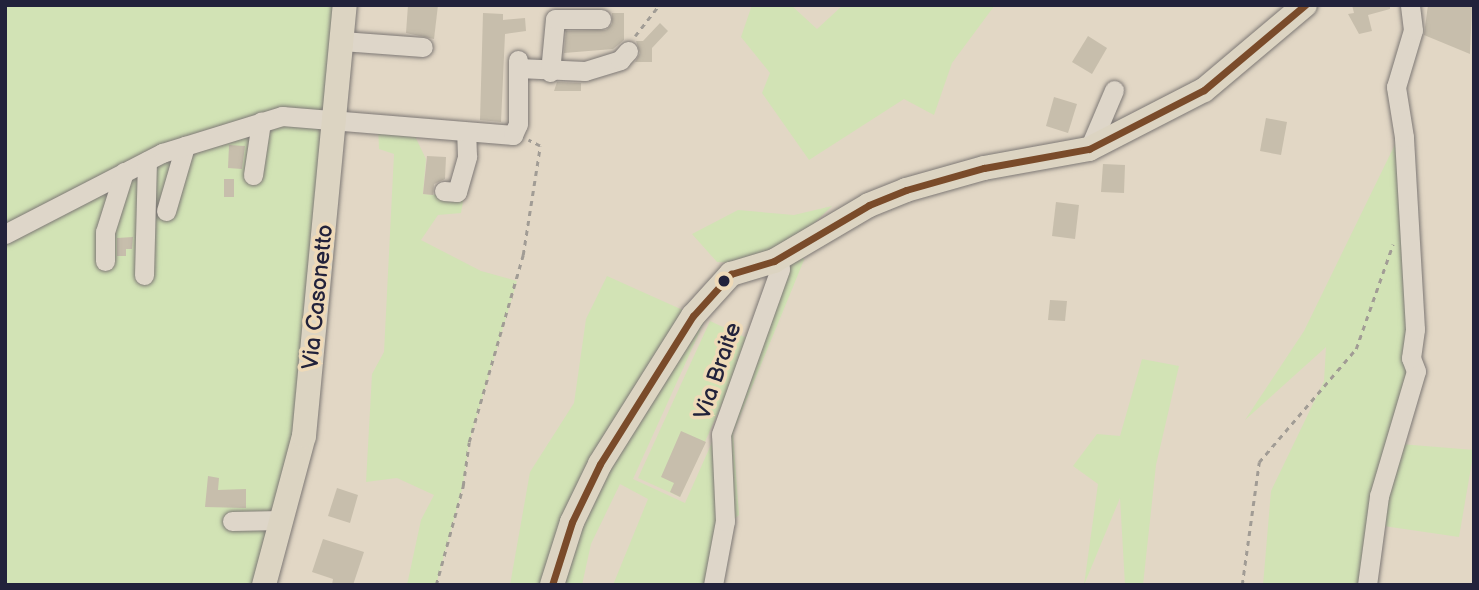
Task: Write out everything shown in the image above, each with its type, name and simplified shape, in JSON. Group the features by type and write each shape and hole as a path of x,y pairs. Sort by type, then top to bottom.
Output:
{"main road":[{"name":"Via Casonetto","path":"264,585 304,436 345,5"},
{"path":"552,585 572,522 600,464 693,316 731,274 778,258 869,205 906,190 984,168 1089,149 1204,90 1305,5"}],"street":[{"path":"1367,585 1379,496 1416,371 1411,358 1415,329 1404,136 1396,87 1413,30 1410,5"},
{"path":"550,72 555,19 601,19"},
{"path":"342,41 423,47"},
{"path":"5,234 147,161 185,146 282,116 334,123 513,135 518,124 518,64 550,72 585,71 620,60 628,51"},
{"path":"1089,149 1114,90"},
{"path":"253,175 261,122"},
{"path":"444,191 457,192 467,156 466,132"},
{"path":"166,211 185,146"},
{"path":"144,275 147,161"},
{"path":"105,261 105,232 124,172"},
{"name":"Via Braite","path":"713,585 725,521 721,434 780,269 778,258"},
{"path":"232,521 281,520"}],"path":[{"path":"628,51 631,39 659,5"},
{"path":"436,585 528,228 540,146 513,135"},
{"path":"1242,585 1259,462 1356,349 1398,231"}],"green space":[{"path":"5,5 335,5 311,365 256,585 5,585"},
{"path":"752,5 791,5 817,29 843,5 995,5 952,63 934,115 904,99 809,160 762,93 770,73 741,37"},
{"path":"378,126 411,128 426,159 423,194 464,196 461,213 438,215 421,240 481,271 517,281 469,442 463,486 436,585 407,585 421,520 434,495 397,478 366,482 372,374 384,352 394,154 379,149"},
{"path":"1403,128 1416,343 1388,443 1474,450 1459,537 1370,524 1360,585 1263,585 1271,491 1324,381 1326,347 1245,420 1304,331"},
{"path":"832,206 799,238 804,260 733,433 739,515 724,527 713,585 613,585 648,499 620,484 591,544 582,585 510,585 530,472 574,403 586,319 607,276 705,320 633,479 685,503 790,267 717,262 692,234 738,210 794,215"},
{"path":"710,321 751,340 680,497 638,478"},
{"path":"1142,359 1179,366 1156,465 1143,585 1125,585 1120,498 1084,585 1098,484 1073,466 1097,434 1120,436"}],"building":[{"path":"408,5 438,5 434,39 406,33"},
{"path":"1352,5 1390,5 1390,9 1368,15 1372,31 1359,34 1348,14 1354,13"},
{"path":"1428,5 1472,5 1470,54 1424,35"},
{"path":"483,13 503,14 503,20 525,18 526,31 505,34 501,122 480,120"},
{"path":"612,13 624,13 624,40 613,49 564,53 566,31 606,30 612,24"},
{"path":"660,23 668,31 652,48 652,62 635,62 640,53 636,41 643,41"},
{"path":"1088,36 1107,48 1092,74 1072,62"},
{"path":"557,82 581,83 581,91 554,91"},
{"path":"1054,97 1077,104 1068,133 1046,126"},
{"path":"1266,118 1287,122 1281,155 1260,151"},
{"path":"229,145 245,146 242,169 228,168"},
{"path":"427,156 446,157 445,179 434,184 433,195 423,194"},
{"path":"1103,164 1125,165 1124,193 1101,192"},
{"path":"224,179 234,179 234,197 224,197"},
{"path":"1056,202 1079,205 1075,239 1052,236"},
{"path":"133,237 132,249 126,249 126,256 117,256 117,238"},
{"path":"1050,300 1067,301 1065,321 1048,320"},
{"path":"681,431 706,442 680,497 670,492 674,483 661,477"},
{"path":"208,476 219,478 218,490 246,489 246,508 205,507"},
{"path":"337,488 358,495 350,523 328,516"},
{"path":"323,539 364,552 353,585 332,585 333,579 312,572"}],"transit line":[{"path":"552,585 572,522 600,464 693,316 731,274 774,261 869,205 906,190 984,168 1089,149 1204,90 1305,5"}]}
